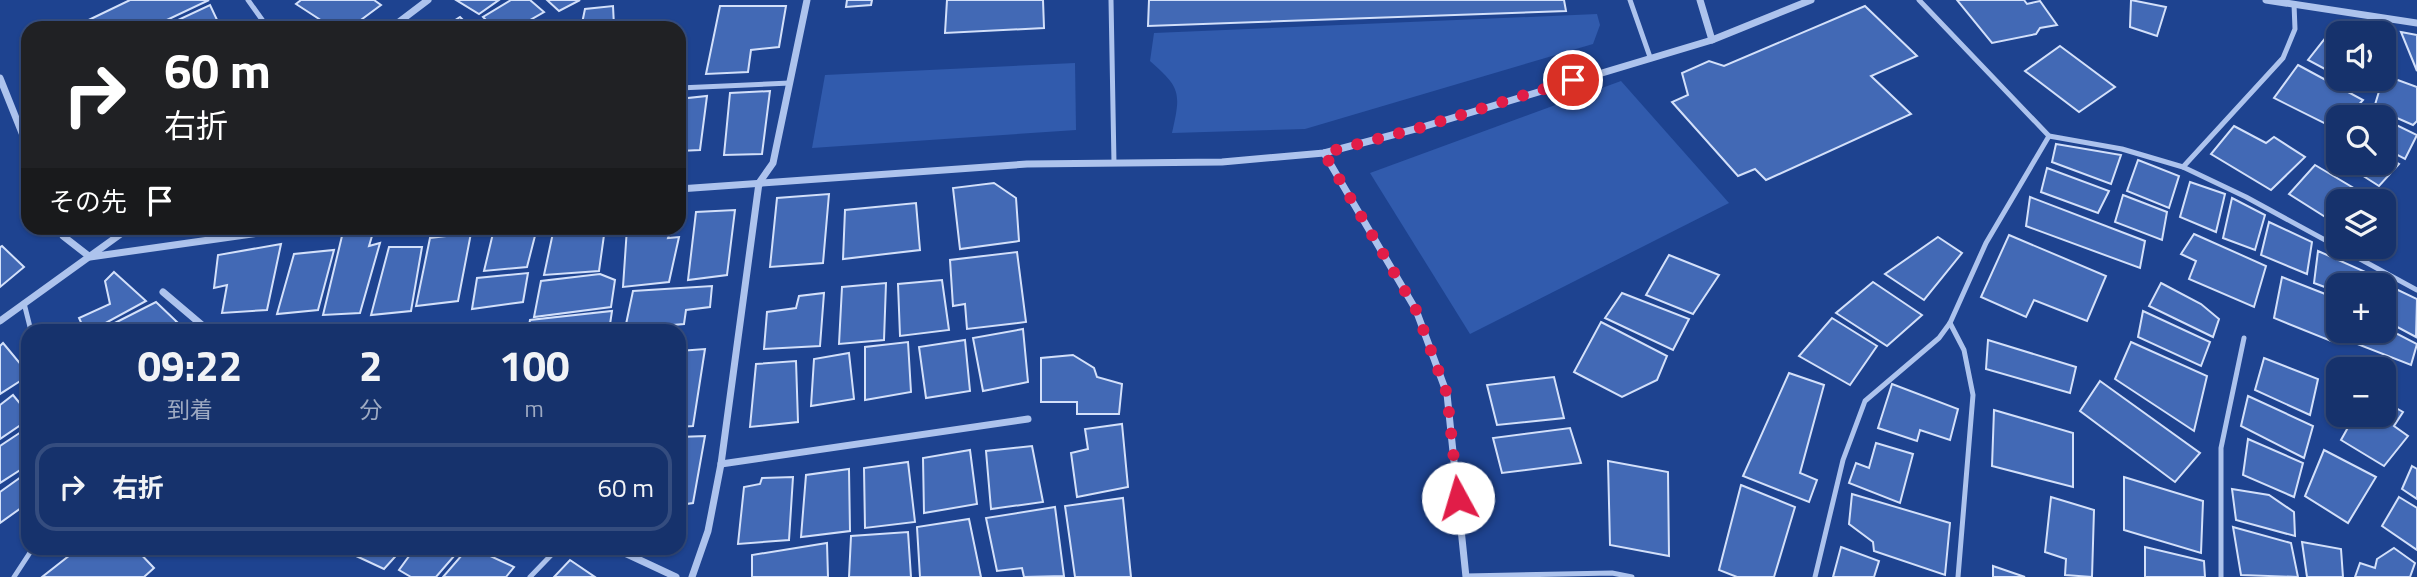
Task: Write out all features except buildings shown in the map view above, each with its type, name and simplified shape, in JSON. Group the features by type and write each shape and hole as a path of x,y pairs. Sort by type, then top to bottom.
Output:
{"street":[{"path":"400,21 428,0"},
{"path":"692,577 708,531 722,464 759,183 773,163 807,0"},
{"path":"1700,0 1712,40"},
{"path":"686,188 1027,164 1223,162 1324,153 1419,128 1712,40 1811,0"},
{"path":"2266,0 2417,23"},
{"path":"0,78 21,130"},
{"path":"1324,153 1416,310 1447,394 1466,577"},
{"path":"63,235 90,257 245,235"},
{"path":"0,321 120,235"},
{"path":"163,292 201,324"},
{"path":"722,464 1028,419"},
{"path":"629,555 676,577"}],"lane":[{"path":"248,0 263,21"},
{"path":"1111,0 1114,163"},
{"path":"1630,0 1650,57"},
{"path":"1919,0 2049,136 2122,149 2183,167 2246,197 2417,290"},
{"path":"2324,9 2326,0"},
{"path":"2183,167 2283,58 2295,29 2294,4"},
{"path":"686,88 790,83"},
{"path":"1815,577 1843,460 1864,401 1940,338 1950,323 1986,243 2049,136"},
{"path":"24,303 28,324"},
{"path":"1950,323 1964,350 1973,395 1958,577"},
{"path":"2221,577 2221,448 2245,338"},
{"path":"14,577 28,555"},
{"path":"530,577 551,555"},
{"path":"1466,577 1612,573 1632,577"}],"shaded area":[{"path":"1597,14 1600,25 1593,44 1305,129 1172,133 1177,109 1176,92 1168,78 1150,61 1154,33"},
{"path":"1075,63 1076,130 812,148 825,75"},
{"path":"1621,81 1729,203 1470,334 1370,173"}],"route":[{"path":"1458,498 1447,394 1416,310 1324,153 1419,128 1573,80"}]}
